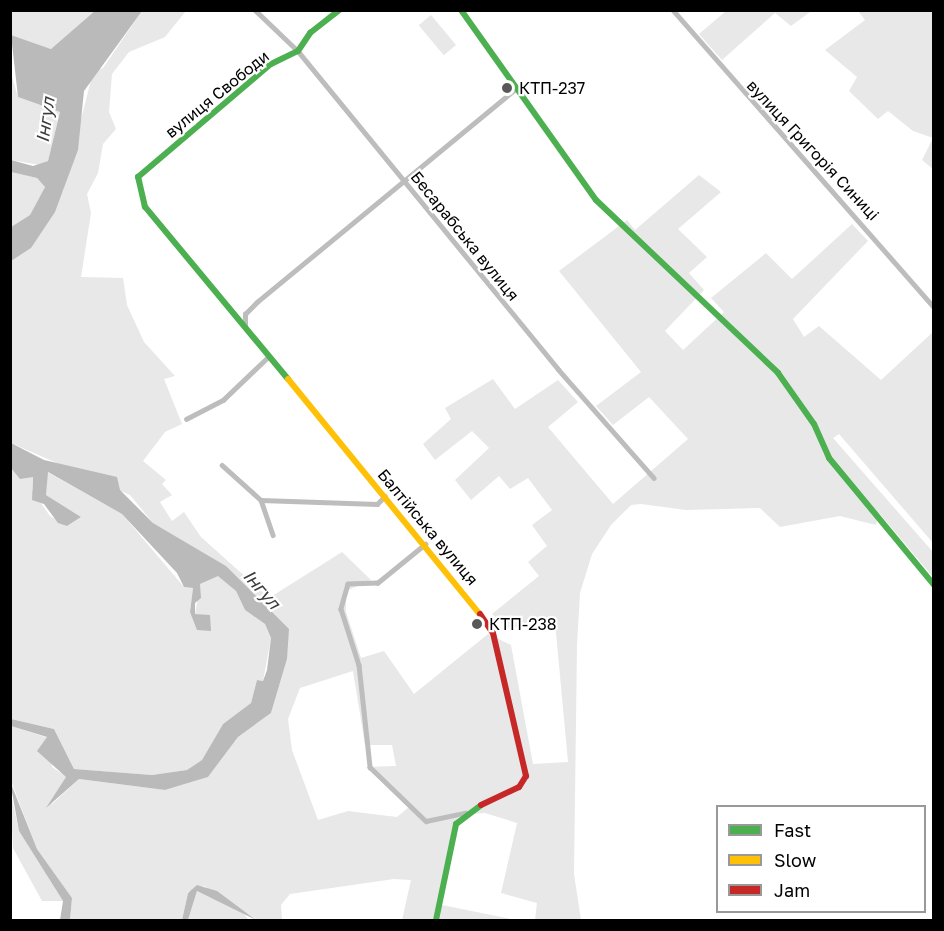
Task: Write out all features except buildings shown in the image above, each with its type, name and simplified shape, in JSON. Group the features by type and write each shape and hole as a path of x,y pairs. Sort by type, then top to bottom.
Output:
{"street":[{"name":"Бесарабська вулиця","path":"255,10 298,51 654,477"},
{"name":"вулиця Свободи","path":"138,177 271,64 298,51 310,33 339,10"},
{"path":"461,10 515,90 622,230 738,330 756,355 778,373 814,424 829,458 933,585"},
{"name":"вулиця Григорія Синиці","path":"673,10 933,307"},
{"path":"245,330 245,314 257,302 403,179 515,90"},
{"name":"Балтійська вулиця","path":"138,177 145,207 245,330 426,544 493,633 524,759 526,776 519,787 465,813"},
{"path":"186,419 223,400 268,357"},
{"path":"222,465 261,501 273,535"},
{"path":"261,501 377,504 385,496"},
{"path":"426,544 378,583 355,580 342,594 340,609 359,665 370,767 426,821 465,813"},
{"path":"436,921 448,844 465,813"}],"shaded area":[{"path":"96,10 142,11 84,91 78,150 55,212 31,248 11,261 11,227 30,215 45,187 37,178 11,172 11,160 33,166 48,161 60,112 18,97 11,35 51,49"},
{"path":"809,10 810,12 791,26 775,13 722,60 699,34 726,11"},
{"path":"10,11 96,11 51,49 11,35"},
{"path":"142,11 186,11 165,37 129,52 112,74 109,112 116,129 103,144 98,173 87,194 91,213 81,277 123,278 127,305 144,342 175,376 164,379 182,424 165,432 143,461 166,480 162,484 172,495 160,502 172,521 184,512 201,537 269,598 342,552 371,580 346,591 346,612 361,658 384,651 414,694 488,634 511,645 533,764 568,762 555,622 507,628 492,614 539,576 528,562 547,546 532,525 552,510 528,478 510,489 499,476 471,500 455,480 489,448 472,431 435,460 423,444 451,419 445,408 493,379 515,409 558,380 578,402 548,427 613,504 688,439 649,397 613,425 596,406 641,372 559,271 627,220 635,230 699,175 721,192 678,229 707,257 689,273 704,290 665,331 683,350 724,312 711,298 766,253 792,279 852,224 868,241 793,319 804,337 819,326 881,380 933,332 933,543 839,434 833,438 933,552 933,577 879,513 876,525 840,516 780,527 760,508 686,510 641,504 631,505 611,525 592,554 580,593 577,645 574,874 581,920 535,920 537,903 501,893 517,823 485,813 460,815 453,827 437,904 516,920 402,920 411,880 394,879 290,894 281,905 282,920 257,920 204,886 188,892 182,920 70,920 72,898 37,849 11,781 11,726 48,738 52,767 67,777 51,805 79,779 165,790 208,777 238,737 271,713 287,659 287,645 226,566 153,523 130,495 11,443 10,261 31,248 63,191 93,72 103,68","holes":["353,671 365,745 392,745 396,766 366,767 409,807 397,817 348,811 318,820 292,750 288,719 300,688"]},
{"path":"858,11 933,11 933,138 913,131 888,111 878,119 849,91 857,77 825,50 865,20"},
{"path":"431,15 456,45 444,55 419,25"},
{"path":"10,70 18,97 60,112 48,161 40,165 11,160"},
{"path":"933,138 933,169 922,160"},
{"path":"11,172 37,178 45,187 30,215 11,227"},
{"path":"11,443 44,460 117,477 120,490 153,523 226,566 289,629 287,659 271,713 238,737 208,777 165,790 79,779 46,808 66,777 37,751 47,737 11,726 11,719 54,729 74,769 152,775 187,770 202,760 223,724 251,703 257,680 263,681 267,670 271,638 265,624 245,610 236,591 218,576 200,584 201,598 195,603 195,614 210,615 211,631 197,630 190,612 193,588 184,587 177,573 122,514 48,472 46,495 81,517 67,526 58,523 44,504 32,500 33,477 20,479 11,468"},
{"path":"10,466 33,477 32,490 50,516 67,526 81,517 46,495 47,472 122,514 184,587 193,588 190,612 196,623 203,616 195,614 200,584 218,575 236,591 245,610 265,624 271,638 263,681 257,680 251,703 223,724 202,760 187,770 152,775 74,769 54,729 11,719"},
{"path":"10,781 37,849 72,898 70,920 60,920 63,901 19,831"},
{"path":"10,789 19,831 63,901 42,901 13,848"},
{"path":"197,885 217,891 256,920 197,891 188,920 182,920 188,893"},
{"path":"197,891 243,913 249,920 188,920"}],"traffic: fast":[{"path":"288,379 145,207 138,177 271,64 298,51 310,33 339,10"},
{"path":"461,10 596,200 778,373 814,424 829,458 934,585"},
{"path":"436,920 456,824 481,805"}],"traffic: slow":[{"path":"288,379 480,614"}],"traffic: jam":[{"path":"480,614 493,633 526,776 519,787 481,805"}],"place":[{"name":"КТП-237","path":"507,88"},
{"name":"КТП-238","path":"477,624"}],"water label":[{"name":"Інгул","path":"45,120"},
{"name":"Інгул","path":"262,589"}]}
